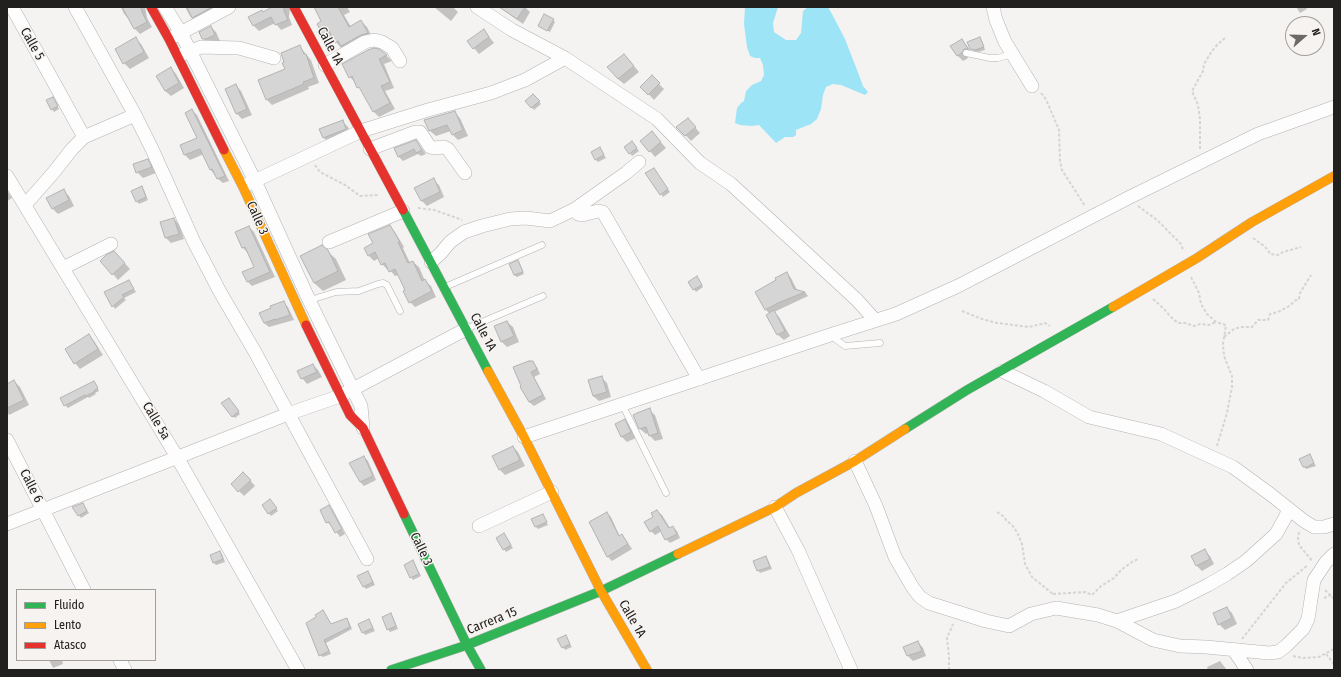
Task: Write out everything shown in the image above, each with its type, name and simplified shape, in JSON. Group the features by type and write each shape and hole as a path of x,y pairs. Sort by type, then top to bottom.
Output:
{"street":[{"name":"Calle 5","path":"12,7 84,137"},
{"path":"75,7 135,115 194,242 220,292 255,352 366,559"},
{"name":"Calle 3","path":"151,7 175,36"},
{"name":"Calle 3","path":"165,7 175,36 249,184 303,303 340,396 350,415 363,428 481,670"},
{"path":"175,36 229,7"},
{"name":"Calle 1A","path":"294,7 524,437 602,591 647,670"},
{"path":"477,7 512,30 565,58 657,119 700,163 731,184 857,300 875,320"},
{"path":"993,7 999,30 1032,86"},
{"path":"325,65 365,42 374,40 382,42 392,48 400,61"},
{"path":"184,54 201,47 239,48 274,58"},
{"path":"249,184 361,131 491,92 525,80 565,58"},
{"path":"524,437 896,314 958,286 1199,162 1258,134 1334,107"},
{"path":"25,205 84,137 135,115"},
{"path":"370,149 420,132 430,147 444,147 448,149 465,173"},
{"path":"430,262 441,253 450,242 464,232 475,228 510,219 526,218 550,221 575,209 639,162"},
{"name":"Calle 5a","path":"7,176 177,457 298,670"},
{"name":"Carrera 15","path":"391,670 467,644 602,591 775,507 796,493 855,461 967,390 1186,264 1238,230 1334,176"},
{"path":"329,242 402,209"},
{"path":"575,209 578,214 582,215 598,211 603,212 700,379"},
{"path":"63,268 111,244"},
{"name":"Calle 3","path":"303,303 361,406 363,428"},
{"path":"7,524 288,414 340,396 466,329"},
{"path":"1002,370 1044,391 1089,417 1161,434 1214,457 1233,467 1314,527 1324,527 1334,524"},
{"name":"Calle 6","path":"7,442 83,589"},
{"path":"855,461 876,506 895,556 913,588 920,597 930,603 986,621 1009,626 1030,614 1056,608 1098,615 1117,621 1153,640 1180,646 1234,648 1269,653 1278,652 1303,629 1308,618 1317,565 1326,562 1334,554"},
{"path":"479,526 552,492"},
{"path":"775,507 798,550 852,670"},
{"path":"1117,621 1176,601 1227,574 1246,561 1276,534 1286,516 1288,509"},
{"path":"1234,648 1247,670"},
{"path":"120,661 125,670"}],"lane":[{"path":"966,53 990,58 998,58 1012,54"},
{"path":"444,287 542,245"},
{"path":"303,303 336,292 359,291 383,283 387,284 400,311"},
{"path":"466,329 543,296"},
{"path":"830,335 845,346 880,343"},
{"path":"622,404 666,493"}],"path":[{"path":"1199,162 1200,119 1198,105 1192,91 1203,71 1204,64 1212,51 1225,38"},
{"path":"1032,86 1045,98 1059,130 1060,161 1062,170 1093,217"},
{"path":"311,155 314,165 320,172 345,185 360,196 378,194 402,209 434,210 457,218 475,228"},
{"path":"1128,198 1157,220 1181,244 1186,264 1201,304 1207,314 1216,322 1226,325 1224,337 1224,356 1232,376 1232,387 1227,414 1214,457"},
{"path":"1238,230 1250,234 1268,250 1270,254 1278,255 1283,252 1301,248"},
{"path":"1224,337 1234,329 1241,327 1252,327 1258,320 1268,320 1270,314 1292,305 1294,301 1299,299 1300,293 1311,275"},
{"path":"1148,285 1154,301 1178,323 1185,323 1194,326 1200,324 1209,325 1216,322"},
{"path":"962,311 997,323 1029,327 1045,324 1063,334"},
{"path":"997,512 1003,516 1017,532 1022,544 1025,564 1032,577 1057,599 1056,608"},
{"path":"1234,648 1286,583 1317,565 1299,545 1298,538 1304,521"},
{"path":"1053,594 1085,592 1092,595 1101,586 1114,578 1121,570 1132,562 1138,560"},
{"path":"949,670 950,657 946,638 951,627 961,613"},
{"path":"1278,652 1302,658 1319,657 1334,649"},
{"path":"1326,654 1334,664"}],"water":[{"path":"745,7 778,7 773,23 774,32 786,40 796,40 801,33 803,11 808,7 828,7 845,39 863,86 868,92 865,95 841,85 833,84 826,87 817,119 811,124 796,130 796,135 793,137 785,137 776,143 759,125 740,125 735,123 737,108 744,101 746,91 752,85 761,81 764,75 763,65 760,58 750,56 747,47 744,24"}],"building":[{"path":"122,7 141,7 147,22 134,29"},
{"path":"187,7 212,7 192,18"},
{"path":"272,7 284,7 288,20 275,25 271,17 253,26 248,17"},
{"path":"314,7 338,7 349,27 361,20 368,33 361,35 341,46 338,41 335,43 329,31 323,35 317,24 321,21"},
{"path":"499,7 525,7 517,19"},
{"path":"544,14 554,19 547,31 538,26"},
{"path":"211,26 215,35 202,39 199,32"},
{"path":"484,29 489,37 473,49 467,41"},
{"path":"136,37 144,52 123,64 115,49"},
{"path":"980,37 984,47 975,50 970,49 967,42"},
{"path":"962,39 968,49 964,49 962,53 957,56 950,46"},
{"path":"300,45 304,54 306,54 314,78 303,82 304,84 266,100 258,80 285,69 282,63 284,62 281,53"},
{"path":"374,48 379,49 387,55 379,59 390,82 381,86 390,103 373,112 359,87 357,88 352,76 349,78 342,64"},
{"path":"624,54 634,66 618,79 607,67"},
{"path":"171,67 179,83 165,91 156,76"},
{"path":"652,75 660,83 648,95 640,87"},
{"path":"236,84 247,109 236,114 225,89"},
{"path":"533,94 540,101 531,108 525,101"},
{"path":"53,97 58,106 51,110 46,100"},
{"path":"192,109 225,176 217,179 212,169 210,170 200,149 184,155 180,145 197,138 185,113"},
{"path":"455,111 463,130 452,135 447,125 429,131 424,120"},
{"path":"688,118 696,127 685,136 676,127"},
{"path":"343,120 346,129 323,138 319,129"},
{"path":"652,131 661,142 649,152 640,141"},
{"path":"416,140 422,150 416,153 414,149 398,157 394,148"},
{"path":"632,141 637,148 629,154 624,147"},
{"path":"600,147 604,155 595,160 591,152"},
{"path":"148,159 152,167 136,173 133,164"},
{"path":"654,168 668,189 660,195 645,173"},
{"path":"434,178 440,192 421,201 414,188"},
{"path":"142,186 146,197 136,202 131,191"},
{"path":"64,189 69,200 52,209 46,198"},
{"path":"174,218 179,234 165,238 160,222"},
{"path":"390,225 400,242 398,242 408,263 413,261 422,281 425,279 432,291 409,303 403,291 405,290 395,269 389,272 385,263 381,265 375,252 368,256 364,248 373,243 368,234"},
{"path":"249,226 270,272 247,282 242,272 254,267 245,247 242,248 235,232"},
{"path":"322,245 328,250 338,271 314,283 300,256"},
{"path":"114,251 125,263 112,275 100,261 106,255"},
{"path":"518,260 523,272 514,275 509,264"},
{"path":"787,272 794,289 805,292 765,310 755,292 776,280 775,278"},
{"path":"697,276 702,285 693,290 688,282"},
{"path":"129,280 134,289 122,295 124,297 112,307 104,292"},
{"path":"284,301 290,315 264,323 259,313 271,308 270,306"},
{"path":"774,310 785,331 777,335 766,315"},
{"path":"507,321 514,336 501,342 494,326"},
{"path":"89,334 98,349 74,364 65,349"},
{"path":"533,361 537,369 531,372 543,395 529,402 520,387 521,386 513,367"},
{"path":"313,364 317,372 301,379 297,371"},
{"path":"602,376 607,392 593,396 588,380"},
{"path":"14,380 24,400 7,408 7,384"},
{"path":"94,381 98,388 94,392 64,406 60,398"},
{"path":"229,398 239,411 232,417 221,403"},
{"path":"650,408 658,433 649,436 646,427 639,429 633,415"},
{"path":"625,419 631,432 621,437 615,424"},
{"path":"513,446 520,460 499,470 492,456"},
{"path":"1310,454 1314,463 1307,467 1303,467 1299,459"},
{"path":"364,456 373,476 360,482 349,463"},
{"path":"243,472 251,480 238,492 231,484"},
{"path":"270,499 277,508 268,514 262,505"},
{"path":"83,503 87,511 78,516 72,507"},
{"path":"329,505 342,529 335,533 329,522 326,523 320,510"},
{"path":"657,510 669,528 673,526 677,534 665,540 658,526 650,532 644,522 653,517 651,513"},
{"path":"607,512 619,536 622,534 628,544 607,557 589,522"},
{"path":"543,514 547,522 535,527 531,519"},
{"path":"504,533 511,545 503,550 496,538"},
{"path":"1205,549 1210,559 1196,566 1191,556"},
{"path":"220,551 223,559 213,563 210,555"},
{"path":"766,556 770,567 757,571 753,561"},
{"path":"413,560 419,574 410,578 404,565"},
{"path":"368,571 373,582 363,587 357,576"},
{"path":"1227,607 1232,618 1218,625 1213,613"},
{"path":"323,610 331,624 347,618 350,627 324,640 329,651 319,656 306,623 316,617 315,615"},
{"path":"391,613 396,626 387,630 382,617"},
{"path":"369,619 373,628 362,633 358,624"},
{"path":"566,635 570,644 562,648 557,639"},
{"path":"918,641 922,651 907,656 903,647"}],"traffic: fast":[{"path":"403,210 488,371"},
{"path":"905,429 967,390 1113,307"},
{"path":"404,514 467,645 481,670"},
{"path":"391,670 467,645 601,591 678,554"}],"traffic: slow":[{"path":"224,150 243,187 306,325"},
{"path":"1113,307 1197,258 1252,222 1334,176"},
{"path":"488,371 524,437 601,591 647,670"},
{"path":"678,554 775,507 796,493 855,461 905,429"}],"traffic: jam":[{"path":"151,7 169,39 224,150"},
{"path":"294,7 403,210"},
{"path":"306,325 350,415 363,428 404,514"}]}
